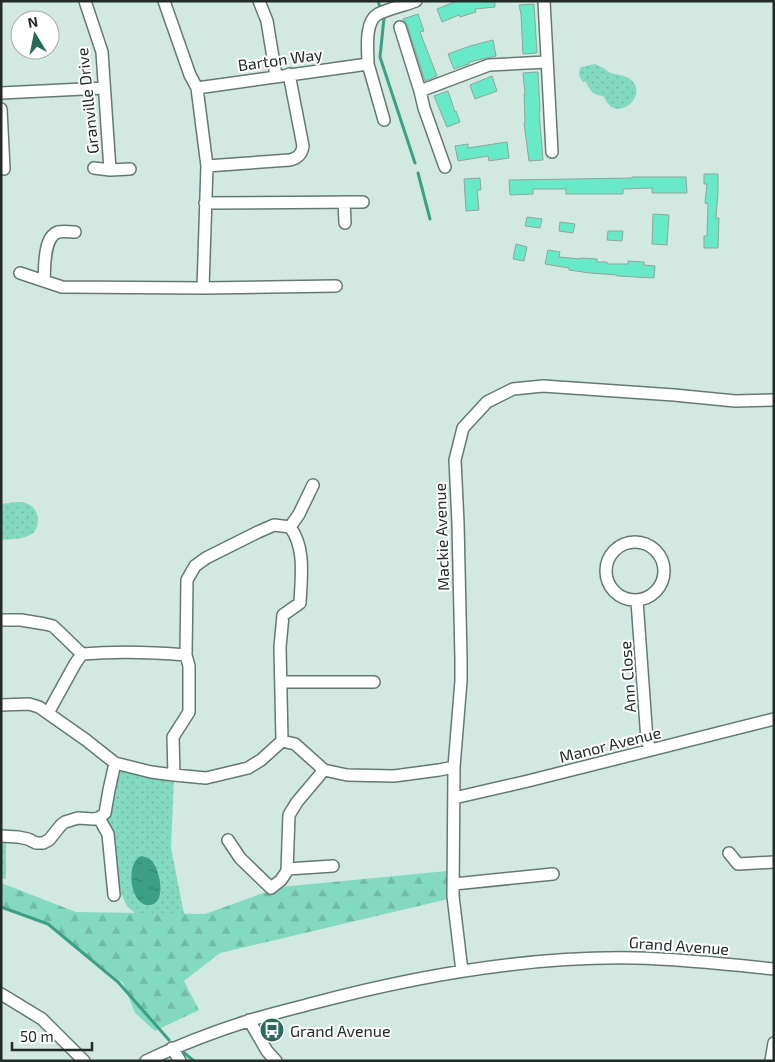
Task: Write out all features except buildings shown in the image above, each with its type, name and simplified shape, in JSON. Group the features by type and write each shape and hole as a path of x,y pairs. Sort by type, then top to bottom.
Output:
{"street":[{"name":"Granville Drive","path":"85,1 102,52 110,170"},
{"path":"164,1 190,75 197,88 207,166 203,288"},
{"path":"260,1 267,21 276,76"},
{"path":"384,120 368,64 367,38 369,24 376,15 394,5 416,1"},
{"path":"544,1 552,152"},
{"path":"400,27 424,108 445,167"},
{"path":"420,92 489,65 546,62"},
{"name":"Barton Way","path":"197,88 368,64"},
{"path":"207,166 290,160 296,159 302,153 303,146 288,74"},
{"path":"1,94 104,88"},
{"path":"1,109 4,169"},
{"path":"94,168 110,170 130,169"},
{"path":"344,202 345,223"},
{"path":"205,203 362,202"},
{"path":"44,281 47,248 50,239 58,232 75,232"},
{"path":"20,273 62,287 203,288 336,286"},
{"name":"Mackie Avenue","path":"462,971 454,896 454,766 461,681 455,460 463,428 487,402 513,389 543,386 735,401 774,400"},
{"path":"290,527 299,514 313,485"},
{"path":"174,775 173,737 189,712 189,666 186,655 187,580 195,566 206,558 274,525 290,527 295,534 299,545 301,577 300,603 283,615 281,628 282,741"},
{"path":"632,542 651,546 663,560 665,569 664,578 654,594 646,599 637,601 618,596 609,584 606,569 614,551 622,545 632,542"},
{"name":"Ann Close","path":"637,601 647,740 650,750"},
{"path":"1,620 21,620 53,626 82,654 186,655"},
{"path":"48,713 82,654"},
{"path":"281,682 374,682"},
{"path":"1,705 29,704 40,707 115,763 151,772 174,775 206,778 248,768 282,741"},
{"name":"Manor Avenue","path":"454,798 774,719"},
{"path":"282,741 295,744 324,770 347,774 394,776 454,766"},
{"path":"1,836 18,837 36,843 43,843 49,840 65,822 78,818 99,818 105,813 115,763"},
{"path":"228,840 240,858 271,888 281,880 287,871 289,815 297,802 324,770"},
{"path":"99,818 108,834 114,895"},
{"path":"729,853 738,864 774,862"},
{"path":"287,869 333,866"},
{"path":"454,884 553,874"},
{"name":"Grand Avenue","path":"146,1061 172,1048 249,1020 370,988 462,971 579,959 633,958 687,960 774,970"},
{"path":"1,994 42,1019 84,1061"},
{"path":"249,1020 266,1051 276,1061"},
{"path":"771,1061 774,1043"},
{"path":"172,1048 180,1061"}],"green space":[{"path":"595,64 609,72 630,79 635,85 636,91 632,102 627,106 616,109 610,106 603,96 592,92 586,82 583,82 579,73 581,67"},
{"path":"17,502 29,504 36,512 38,520 35,531 24,538 1,540 1,504"},
{"path":"115,763 174,775 171,848 184,914 136,914 127,906 121,894 114,839 105,813"},
{"path":"1,836 6,836 6,879 1,878"},
{"path":"447,871 461,896 220,953 184,981 199,1010 155,1031 135,1013 123,983 48,924 1,907 1,883 76,912 205,914 280,887"}],"water":[{"path":"141,856 152,861 159,878 159,899 150,905 143,904 138,900 132,885 133,867"}],"waterway":[{"path":"378,1 380,7"},
{"path":"384,18 380,57 415,163"},
{"path":"418,173 430,219"},
{"path":"1,907 48,924 118,982 169,1040"},
{"path":"183,1052 194,1061"}],"place":[{"name":"Grand Avenue","path":"272,1030"}]}
